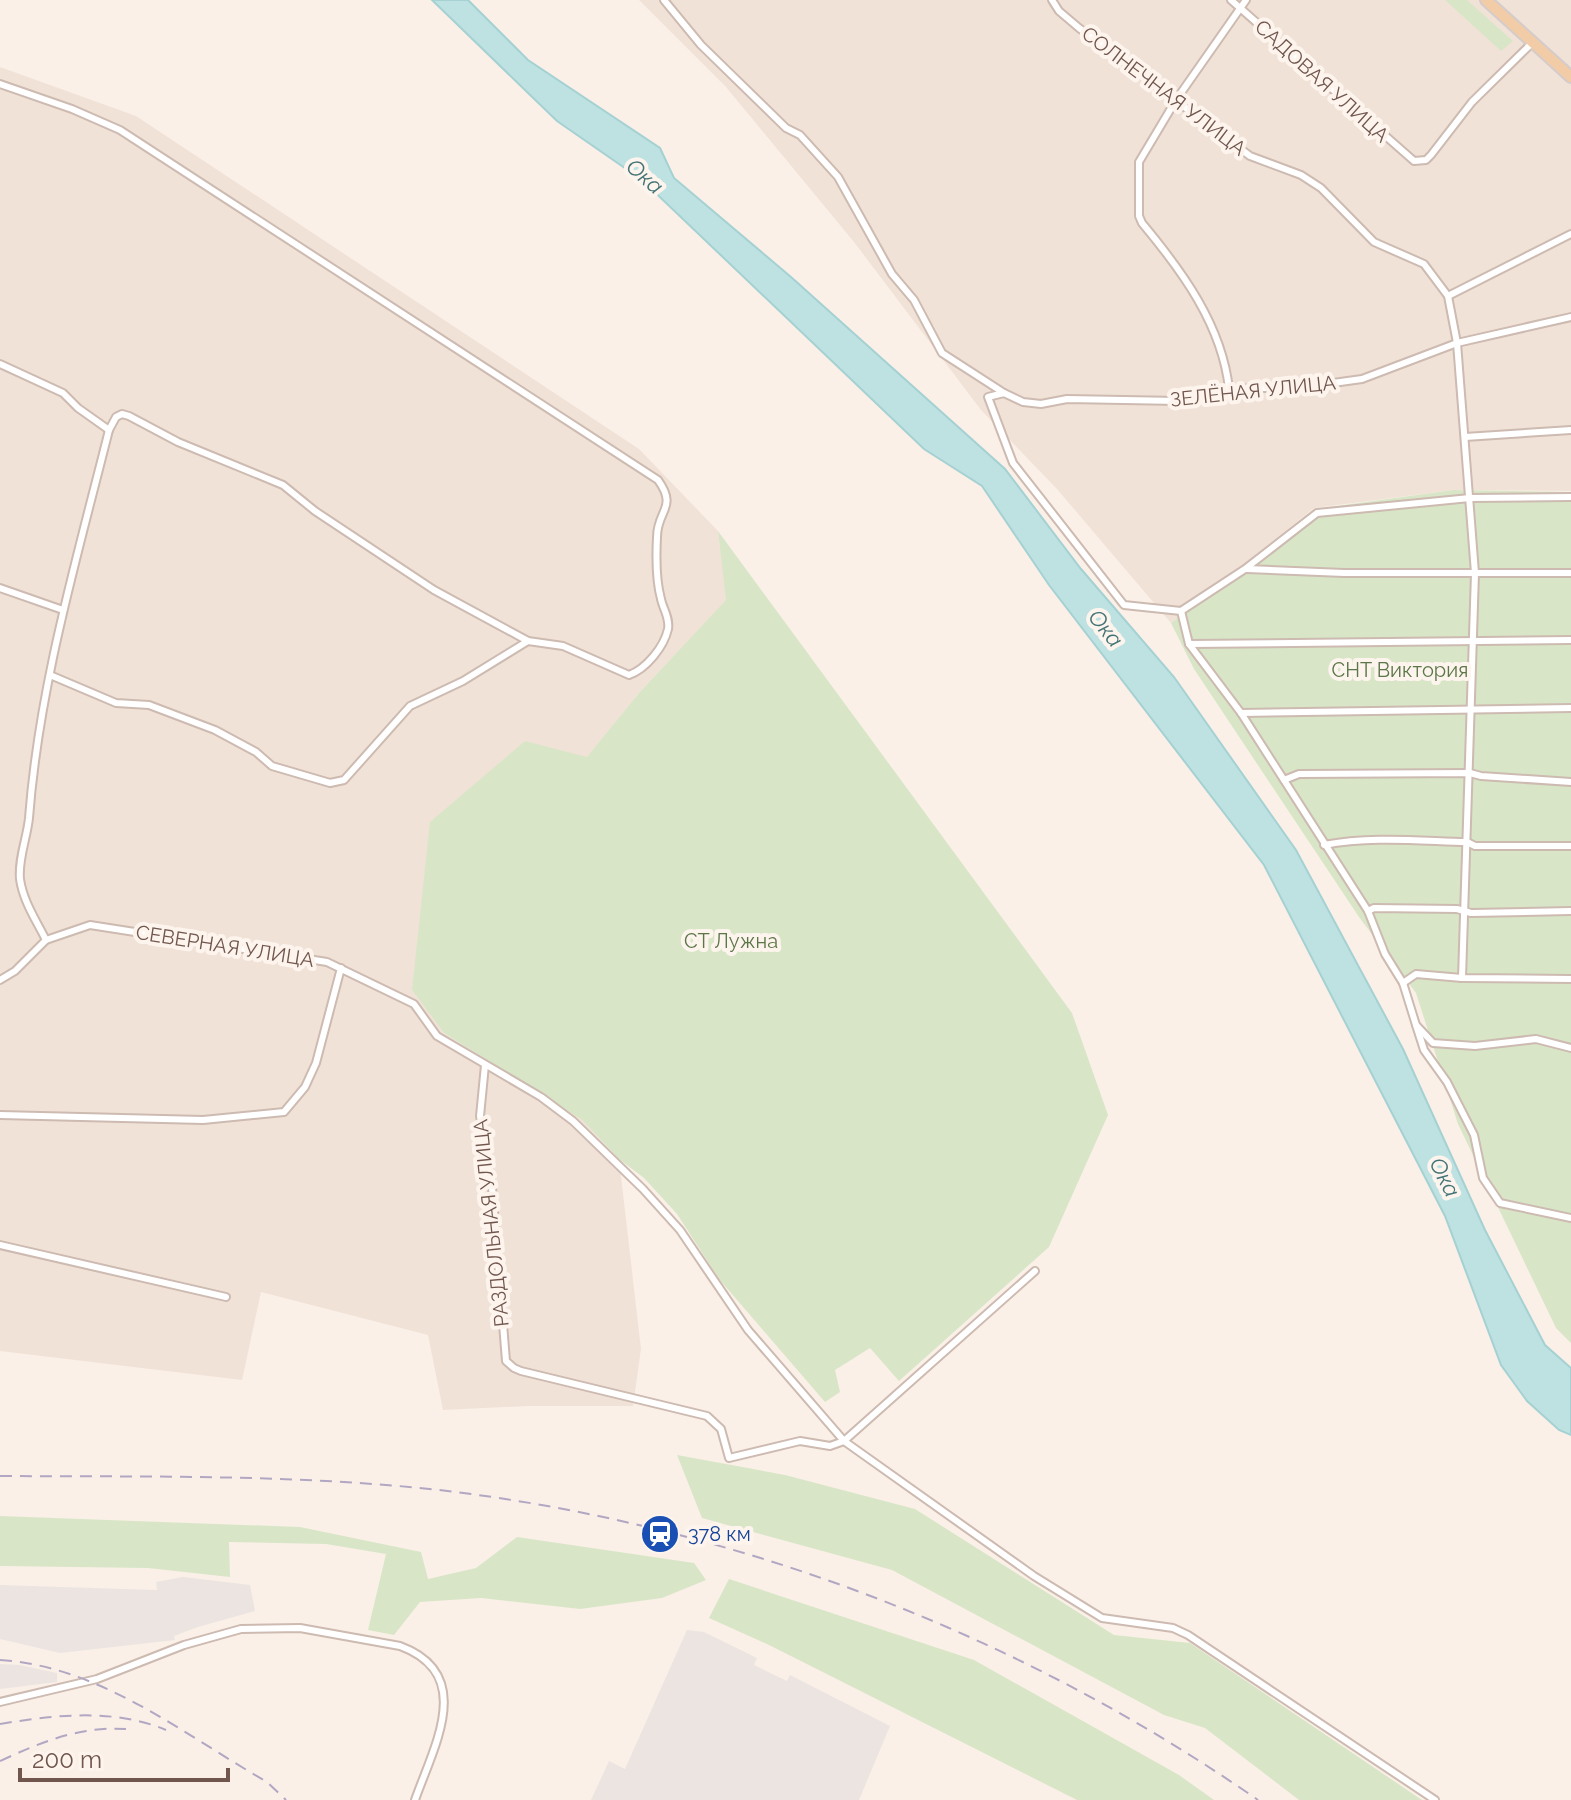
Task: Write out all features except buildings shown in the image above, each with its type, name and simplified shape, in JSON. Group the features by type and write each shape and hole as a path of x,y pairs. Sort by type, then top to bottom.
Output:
{"main road":[{"path":"1486,0 1571,77"}],"street":[{"path":"664,0 701,45 786,128 800,135 838,177 892,274 914,300 942,353 1004,393"},
{"name":"СОЛНЕЧНАЯ УЛИЦА","path":"1052,0 1059,11 1079,28 1250,156 1301,175 1321,188 1374,242 1424,264 1448,296"},
{"name":"САДОВАЯ УЛИЦА","path":"1231,0 1414,161 1426,160 1472,102 1533,42"},
{"path":"1229,389 1226,363 1216,336 1177,265 1139,216 1139,162 1176,100 1246,0"},
{"path":"0,84 72,109 120,130 658,480 666,491 668,501 657,524 657,537 660,598 669,626 663,643 642,668 629,675 563,646 528,641 434,590 315,511 283,485 178,442 129,416 122,414 116,417 109,430 63,610 34,754 27,838 20,876 25,900 46,940"},
{"path":"1462,978 1475,573 1457,343 1448,296 1571,234"},
{"name":"ЗЕЛЁНАЯ УЛИЦА","path":"1004,393 1023,402 1041,404 1067,399 1179,401 1229,389 1304,387 1362,379 1457,343 1571,317"},
{"path":"0,364 63,393 109,430"},
{"path":"1004,393 988,397 1013,463 1124,605 1181,611 1245,569 1317,513 1470,498 1571,497"},
{"path":"1465,437 1571,430"},
{"path":"1245,569 1344,573 1571,573"},
{"path":"0,588 63,610"},
{"path":"1181,611 1189,644 1241,713 1368,911 1385,954 1403,983 1424,1050 1447,1082 1474,1135 1483,1178 1500,1203 1571,1218"},
{"path":"1189,644 1571,640"},
{"path":"50,675 116,703 149,705 215,730 256,752 272,766 330,783 344,780 410,706 463,681 528,641"},
{"path":"1241,713 1571,708"},
{"path":"1284,780 1299,774 1470,773 1571,782"},
{"path":"1324,845 1345,841 1571,846"},
{"path":"1368,911 1374,908 1471,913 1571,911"},
{"name":"СЕВЕРНАЯ УЛИЦА","path":"0,980 15,971 46,940 90,925 307,958 341,968 414,1004 437,1036 541,1097 573,1121 643,1189 680,1230 748,1330 844,1441 1034,1576 1102,1618 1173,1628 1188,1635 1435,1800"},
{"path":"0,1115 203,1120 284,1112 305,1087 316,1063 341,968"},
{"path":"1403,983 1416,974 1462,978 1571,979"},
{"path":"1416,1025 1433,1043 1475,1046 1536,1039 1571,1048"},
{"name":"РАЗДОЛЬНАЯ УЛИЦА","path":"485,1065 480,1116 492,1187 506,1361 521,1371 707,1416 721,1429 729,1458 800,1441 830,1446 844,1441"},
{"path":"0,1245 226,1297"},
{"path":"844,1441 1035,1271"},
{"path":"0,1702 97,1679 184,1645 241,1629 300,1628 400,1646 433,1666 445,1696 443,1720 415,1800"}],"shaded area":[{"path":"639,0 1571,0 1571,491 1453,490 1314,508 1171,623 1057,489 981,410 854,242 726,87"},
{"path":"0,67 136,116 639,449 718,531 727,600 639,693 587,758 444,1033 582,1120 619,1159 641,1349 633,1406 443,1410 428,1335 261,1292 242,1380 0,1351"},
{"path":"183,1577 250,1585 255,1611 198,1627 174,1636 175,1640 60,1653 0,1639 0,1585 157,1590 156,1582"},
{"path":"687,1630 704,1632 757,1658 754,1665 787,1681 790,1675 890,1726 859,1800 591,1800 609,1761 625,1769"},
{"path":"0,1664 57,1673 57,1682 0,1689"}],"green space":[{"path":"1445,0 1467,0 1513,41 1501,51"},
{"name":"СНТ Виктория","path":"1453,490 1571,492 1571,1343 1556,1328 1458,1124 1416,993 1359,917 1194,669 1171,623 1315,509"},
{"name":"СТ Лужна","path":"718,531 1072,1013 1108,1115 1049,1247 899,1381 870,1348 835,1370 840,1392 825,1402 719,1279 677,1214 644,1178 619,1159 582,1120 444,1033 412,990 430,822 525,741 587,757 639,693 726,600"},
{"path":"677,1455 785,1475 915,1509 1114,1635 1190,1643 1422,1800 1299,1800 1205,1728 1164,1715 892,1570 702,1518"},
{"path":"0,1516 300,1527 421,1552 428,1579 476,1568 517,1537 694,1563 706,1580 662,1598 580,1609 481,1598 420,1602 394,1635 368,1630 386,1554 326,1544 229,1542 230,1577 148,1568 0,1566"},
{"path":"729,1579 974,1660 1179,1775 1214,1800 1077,1800 709,1618"}],"water":[{"name":"Ока","path":"432,0 468,0 528,60 660,148 674,178 791,277 1005,469 1081,569 1174,677 1296,850 1403,1049 1485,1230 1545,1345 1571,1368 1571,1435 1559,1430 1527,1401 1501,1365 1445,1216 1264,865 1049,585 982,486 924,449 642,180 557,121"}],"railway":[{"path":"0,1476 220,1477 384,1485 548,1506 656,1529 763,1559 867,1595 970,1637 1069,1685 1165,1740 1258,1800"},
{"path":"0,1660 37,1665 72,1675 140,1705 267,1782 286,1800"},
{"path":"0,1724 84,1715 126,1719 166,1730"},
{"path":"0,1761 77,1733 126,1729"}],"place":[{"name":"378 км","path":"660,1534"}]}
